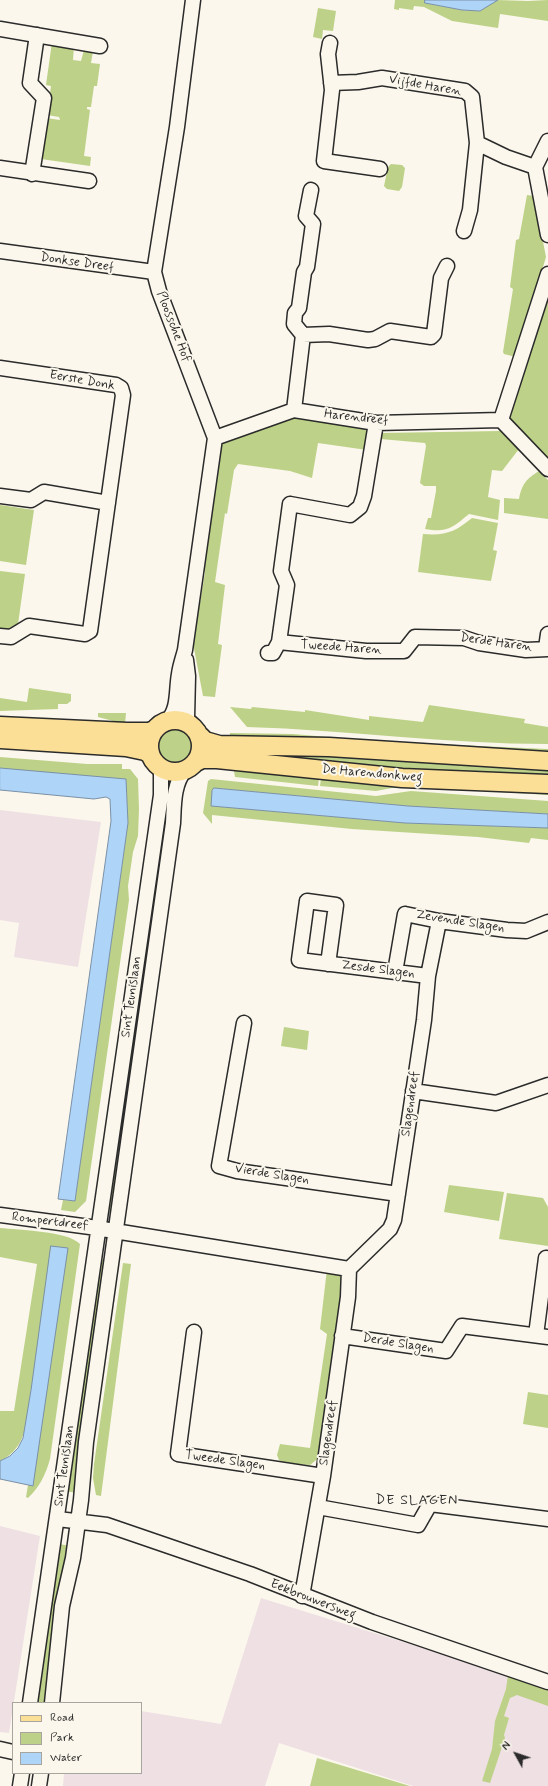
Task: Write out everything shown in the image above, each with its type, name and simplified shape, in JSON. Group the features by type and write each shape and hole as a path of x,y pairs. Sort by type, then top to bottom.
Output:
{"main road":[{"path":"0,726 149,732 161,725 179,719 195,730 201,749 190,766 179,772 168,771 154,760 146,751 126,747 0,739"},
{"path":"154,760 149,741 161,725"},
{"name":"De Harendonkweg","path":"195,730 205,741 219,744 329,747 548,761"},
{"name":"De Harendonkweg","path":"190,766 202,759 227,760 402,778 548,784"}],"street":[{"name":"Ploossche Hof","path":"161,725 172,716 176,702 179,675 185,650 215,438 159,291 154,272 178,120 193,0"},
{"path":"0,29 100,46"},
{"path":"32,174 44,98 30,83 36,35"},
{"path":"330,43 328,54 332,90 324,161 380,169"},
{"name":"Vijfde Haren","path":"331,83 358,82 382,78 464,91 472,97 477,143 470,210 464,232"},
{"path":"548,141 534,167 548,236"},
{"path":"477,143 506,157 534,167"},
{"path":"0,168 32,174 89,181"},
{"path":"294,410 303,335 294,324 295,313 299,308 304,272 307,267 313,224 306,216 311,190"},
{"name":"Donkse Dreef","path":"0,251 154,272"},
{"path":"303,335 329,334 368,340 375,339 390,331 431,337 434,334 441,278 447,266"},
{"path":"548,274 501,420 548,469"},
{"name":"Eerste Donk","path":"0,368 116,385 121,388 123,395 90,631 85,634 29,626 11,637 0,636"},
{"name":"Harendreef","path":"215,438 294,410 376,422 501,420"},
{"path":"268,653 273,653 279,642 287,585 281,571 290,504 350,515 360,507 364,496 376,422"},
{"path":"0,496 31,500 44,492 108,503"},
{"name":"Derde Haren","path":"404,651 416,637 464,638 479,643 526,650 547,649 548,634"},
{"name":"Tweede Haren","path":"279,642 366,651 404,651"},
{"name":"Ploossche Hof","path":"185,650 188,676 187,718 195,730"},
{"name":"Sint Teunislaan","path":"30,1702 58,1518 160,795 161,771 154,760"},
{"name":"Sint Teunislaan","path":"52,1702 62,1606 73,1558 86,1442 173,823 176,791 179,778 190,766"},
{"name":"Zesde Slagen","path":"328,964 336,905 307,901 299,960 328,964 428,976"},
{"name":"Zevende Slagen","path":"395,972 405,914 439,921 526,931 548,922"},
{"name":"Slagendreef","path":"302,1596 323,1476 348,1297 349,1269 390,1229 394,1220 424,1020 428,976 439,921"},
{"name":"Vierde Slagen","path":"244,1023 219,1166 237,1171 398,1194"},
{"path":"413,1091 496,1103 548,1085"},
{"name":"Rompertdreef","path":"0,1215 99,1228"},
{"path":"99,1228 349,1269"},
{"name":"Derde Slagen","path":"342,1336 446,1351 462,1326 542,1336 546,1258"},
{"name":"Tweede Slagen","path":"194,1332 178,1454 323,1476"},
{"path":"318,1506 418,1525 430,1504 548,1519"},
{"name":"Eekbrouwersweg","path":"58,1518 107,1526 256,1577 372,1622 548,1682"},
{"path":"0,1749 12,1752"},
{"path":"20,1786 22,1774"},
{"path":"39,1786 42,1774"}],"shaded area":[{"path":"0,810 101,822 78,967 14,957 19,923 0,920"},
{"path":"0,1526 40,1536 14,1702 12,1702 9,1733 0,1732"},
{"path":"261,1598 523,1679 548,1689 548,1786 413,1786 279,1743 265,1786 63,1786 64,1774 142,1774 142,1711 221,1724"}],"green space":[{"path":"395,0 425,0 425,3 462,10 480,11 497,0 548,0 548,21 500,14 498,28 452,21 424,7 414,6 413,10 399,8 399,10 394,9"},
{"path":"318,8 336,11 333,31 323,30 322,39 313,37"},
{"path":"52,42 74,46 73,60 81,61 84,50 93,51 91,63 100,64 97,86 94,86 91,107 87,107 87,109 90,110 84,156 91,157 90,166 41,159 46,118 60,120 59,117 47,115 51,86 46,85"},
{"path":"391,164 402,165 405,168 402,187 399,191 387,189 384,186 388,167"},
{"path":"527,195 534,196 546,257 516,357 504,354 503,352 513,289 510,287 516,240 519,239"},
{"path":"548,296 548,463 512,424 510,418"},
{"path":"293,417 368,428 370,431 367,450 318,443 312,478 290,471 238,464 234,470 227,514 225,513 215,582 225,585 218,644 222,645 215,697 203,696 193,643 196,607 200,603 205,572 201,571 221,444"},
{"path":"500,431 519,449 502,471 492,470 488,497 500,500 498,520 469,514 458,523 444,530 425,529 428,518 431,518 436,486 424,486 420,483 426,446 425,443 381,439 381,433"},
{"path":"539,471 548,480 548,519 504,513 504,498 519,499 525,482"},
{"path":"0,505 34,510 26,565 0,561"},
{"path":"472,518 498,523 493,550 497,551 491,581 418,572 423,534 444,534 455,530"},
{"path":"0,571 25,574 18,624 14,631 0,632"},
{"path":"29,688 71,694 71,701 67,704 58,704 58,709 0,711 0,698 27,702"},
{"path":"429,705 525,719 524,723 548,727 548,744 473,742 247,727 230,707 251,709 252,707 305,712 305,710 369,720 369,716 423,722"},
{"path":"98,713 126,713 125,724 98,717"},
{"path":"172,729 178,729 182,730 189,736 192,746 191,753 185,760 178,763 172,763 168,762 161,756 158,749 158,743 159,739 165,732"},
{"path":"230,733 293,734 387,742 548,749 548,754 230,742"},
{"path":"266,749 405,761 548,767 548,778 404,772 232,756"},
{"path":"0,757 87,764 122,764 122,769 130,769 138,779 138,836 133,852 128,886 129,900 86,1201 75,1212 61,1210 63,1200 75,1201 128,823 126,780 0,768"},
{"path":"233,765 319,778 318,786 235,777"},
{"path":"329,778 548,791 548,795 402,786 376,791 320,786 321,779 328,780"},
{"path":"211,779 376,796 411,791 548,801 548,814 408,806 214,788 212,791 212,806 405,823 548,828 548,840 531,838 529,843 478,837 352,829 212,815 212,824 203,813 208,781"},
{"path":"164,797 171,798 114,1203 112,1209 108,1212"},
{"path":"284,1027 309,1031 307,1050 281,1046"},
{"path":"449,1185 504,1192 499,1221 444,1212"},
{"path":"507,1193 543,1198 548,1207 548,1246 499,1239"},
{"path":"0,1228 65,1236 80,1244 50,1459 42,1480 36,1490 28,1498 26,1497 28,1485 33,1486 31,1390 27,1421 21,1440 9,1455 0,1461 0,1411 14,1411 37,1264 0,1257"},
{"path":"98,1259 108,1260 77,1493 65,1491"},
{"path":"123,1263 131,1264 101,1496 96,1495 93,1478 94,1464"},
{"path":"327,1269 342,1273 344,1278 320,1457 310,1465 285,1463 279,1460 277,1455 280,1444 310,1448 327,1334 320,1329"},
{"path":"528,1392 548,1395 548,1428 523,1424"},
{"path":"58,1544 72,1546 48,1702 35,1702"},
{"path":"508,1675 548,1688 548,1706 517,1695 510,1698 504,1716 509,1718 504,1735 505,1738 490,1783 482,1781 492,1749 495,1721 506,1689"},
{"path":"317,1758 410,1786 310,1786"}],"water":[{"path":"425,0 498,0 480,11 462,10 425,3"},
{"path":"0,768 126,779 128,823 75,1201 58,1199 111,821 110,799 106,797 94,799 0,790"},
{"path":"214,788 408,806 548,814 548,828 405,823 211,806 212,791"},
{"path":"51,1246 68,1248 33,1486 0,1479 0,1461 10,1456 18,1448 23,1438"}],"district":[{"name":"DE SLAGEN","path":"417,1501"}]}
